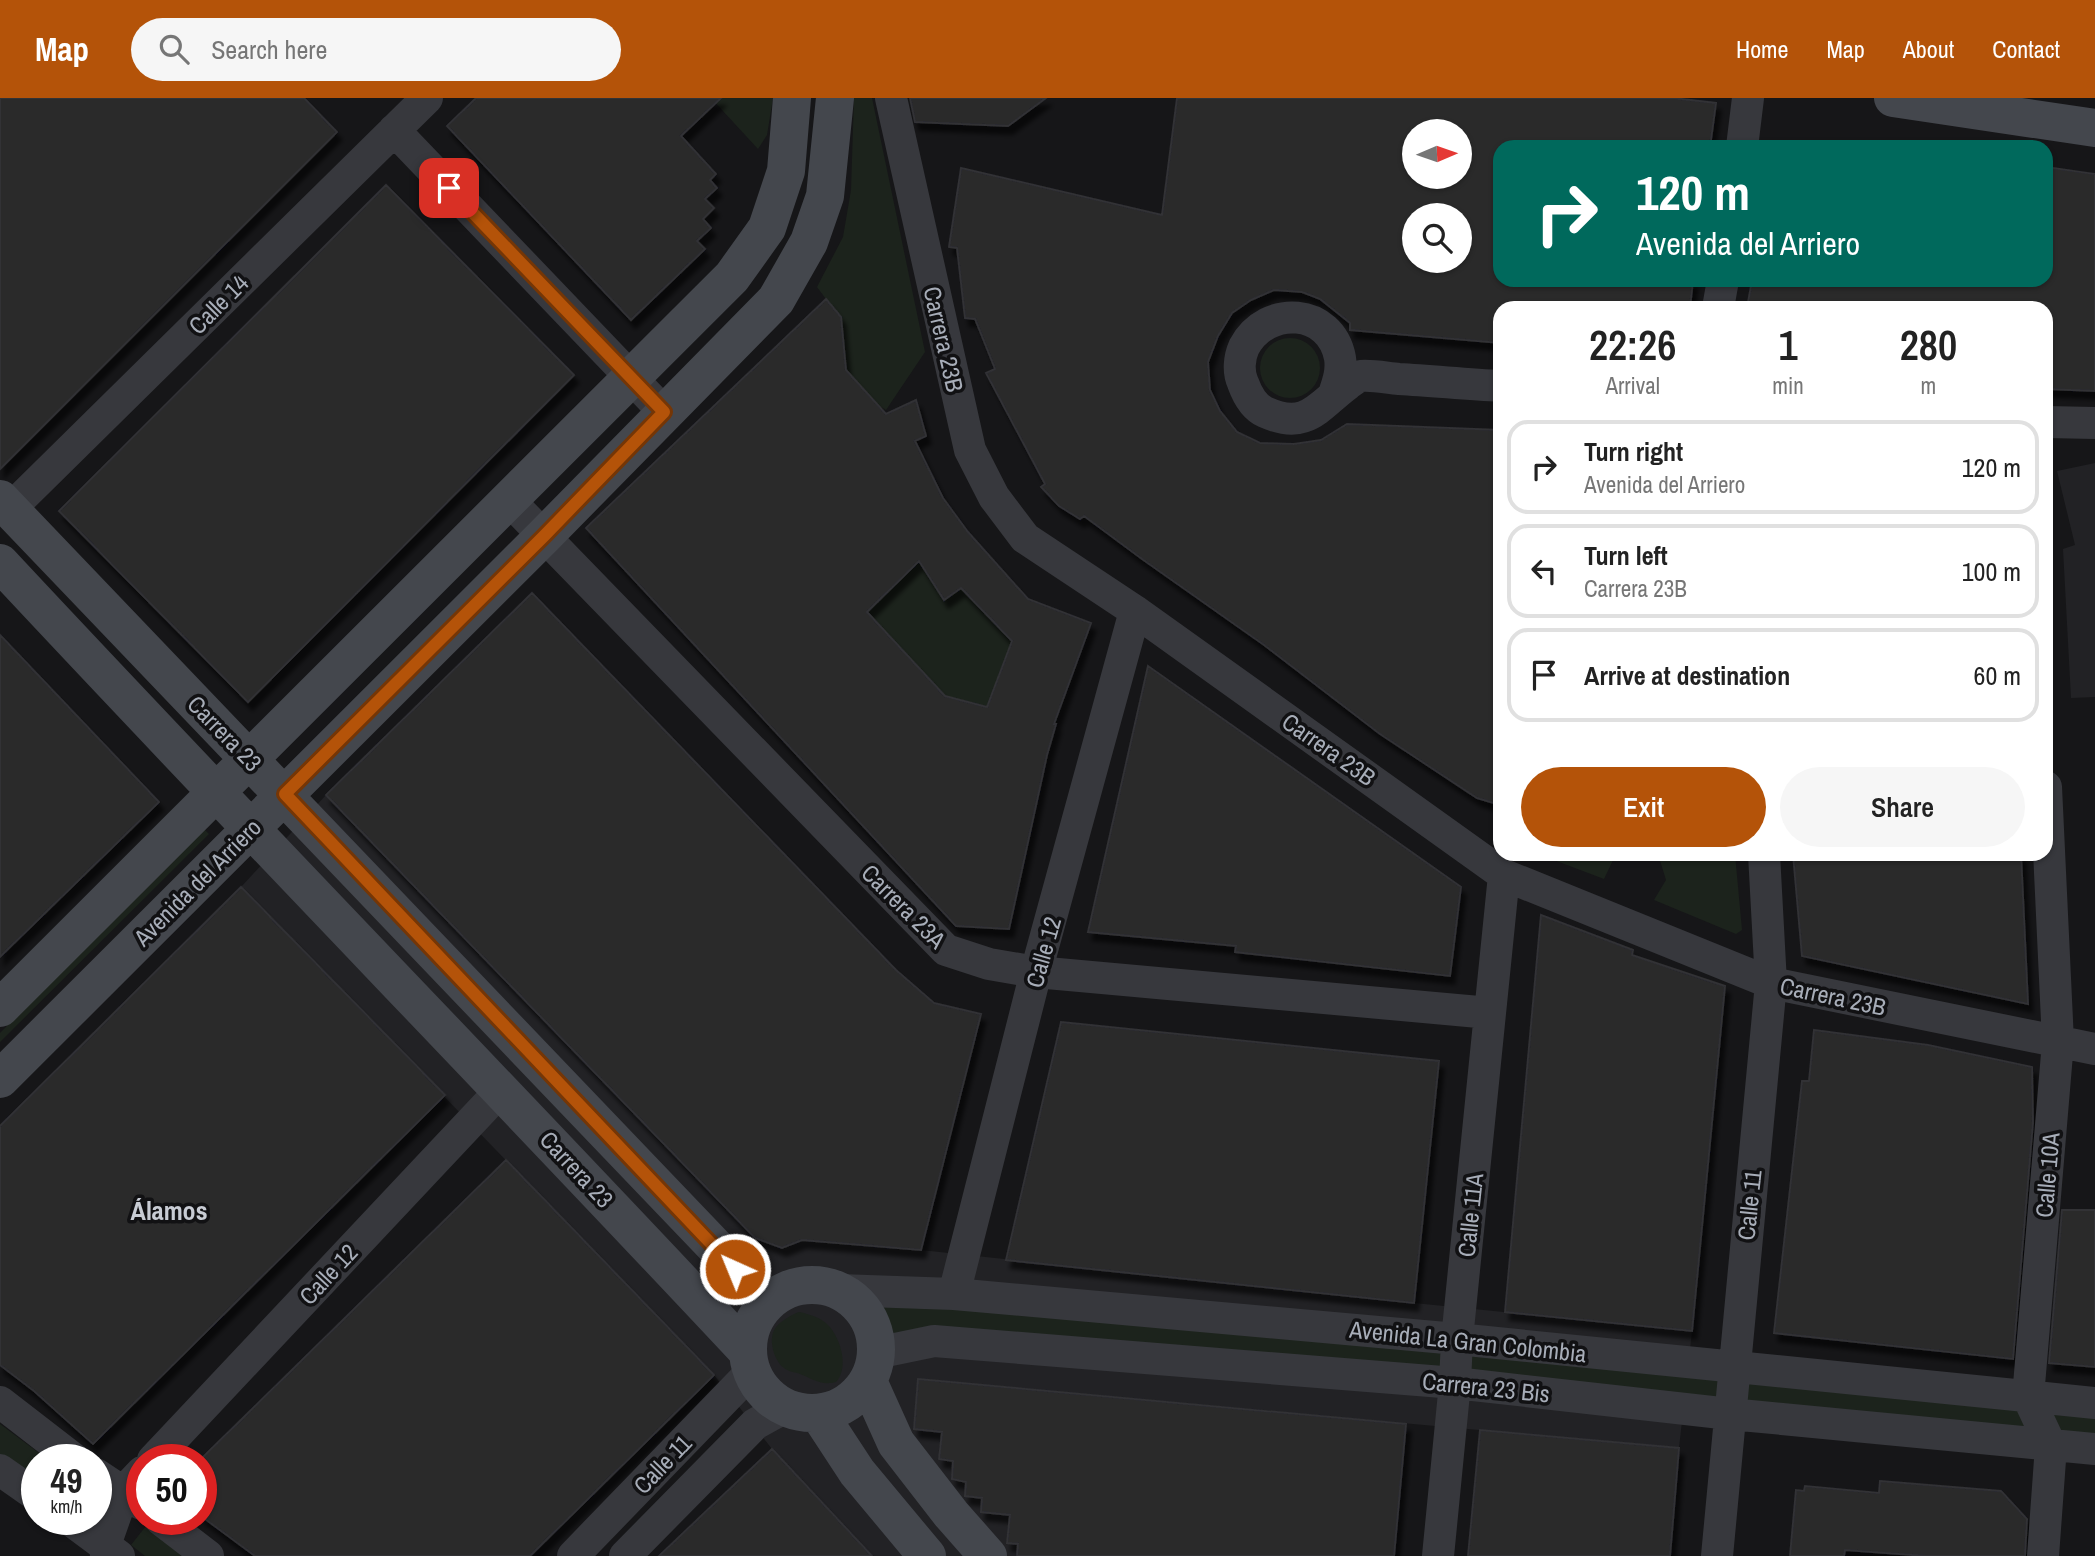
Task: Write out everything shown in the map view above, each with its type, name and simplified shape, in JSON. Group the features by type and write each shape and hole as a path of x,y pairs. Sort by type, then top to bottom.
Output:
{"main road":[{"name":"Avenida del Arriero","path":"0,1008 732,277 767,228 786,171 792,98"},
{"name":"Avenida del Arriero","path":"0,1079 544,536 776,300 809,242 825,196 835,98"},
{"path":"1894,98 2095,128"},
{"path":"732,277 776,300"},
{"name":"Carrera 23","path":"5,504 768,1302"},
{"name":"Carrera 23","path":"0,563 215,793 502,1089 749,1361"},
{"path":"802,1411 841,1407 856,1396 872,1367 876,1338 869,1318 856,1301 839,1290 819,1284 792,1288 768,1302 757,1316 750,1333 749,1361 767,1396 802,1411 927,1556"},
{"path":"872,1367 896,1443 951,1514 988,1556"}],"street":[{"name":"Calle 14","path":"5,504 427,98"},
{"name":"Carrera 23B","path":"891,98 970,450 994,497 1025,538 1135,611 1504,875 1770,983 2095,1049"},
{"path":"1743,140 1748,98"},
{"path":"394,130 664,412"},
{"path":"1350,366 1334,394 1320,410 1301,418 1280,418 1261,410 1247,394 1239,375 1241,354 1250,336 1267,322 1287,317 1304,319 1320,327 1350,366 1493,385"},
{"path":"2053,422 2095,424"},
{"name":"Carrera 23A","path":"508,499 946,950 989,964 1036,972 1490,1013"},
{"name":"Calle 12","path":"954,1294 1036,972 1135,611"},
{"name":"Calle 11","path":"1717,1556 1770,983 1764,861"},
{"name":"Calle 10A","path":"2028,1397 2057,1042 2049,861"},
{"name":"Calle 11A","path":"1438,1556 1504,875"},
{"name":"Calle 12","path":"168,1444 502,1089"},
{"name":"Avenida La Gran Colombia","path":"839,1290 954,1294 1457,1339 2095,1403"},
{"name":"Carrera 23 Bis","path":"872,1367 934,1341 1455,1383 1730,1414 2095,1449"},
{"name":"Calle 11","path":"573,1556 749,1361"},
{"path":"2028,1397 2052,1446 2043,1556"},
{"path":"0,1402 54,1444"},
{"name":"Calle 11","path":"625,1556 755,1424 802,1411"},
{"path":"0,1470 21,1485"},
{"path":"89,1535 110,1552 126,1513"},
{"path":"181,1535 208,1556"}],"shaded area":[{"path":"711,98 773,98 767,135 758,149"},
{"path":"854,98 872,98 925,352 886,410 876,404 846,370 826,299 817,287 843,237 851,190"},
{"path":"1284,338 1296,338 1315,351 1320,368 1318,380 1307,393 1296,398 1284,398 1265,385 1260,374 1260,362 1273,343"},
{"path":"2095,463 2095,697 2071,698 2063,549 2075,545 2057,471"},
{"path":"874,487 944,600 961,588 1012,641 1001,670 1065,694 1056,724 963,700 960,712 867,612 899,581"},
{"path":"326,795 755,1238 782,1248 802,1240 921,1250 1692,1331 1679,1448 918,1379 914,1429 942,1432 940,1459 953,1461 952,1480 966,1482 965,1496 982,1498 981,1512 1010,1515 1007,1543 1018,1544 1017,1556 871,1556 772,1449 714,1375 241,887"},
{"path":"204,829 209,834 0,1042 0,1033"},
{"path":"1556,861 1613,861 1604,879"},
{"path":"1660,861 1736,861 1742,930 1736,934 1654,900 1666,880"},
{"path":"935,1303 1443,1351 1441,1369 894,1334 882,1305"},
{"path":"799,1312 823,1321 837,1339 843,1361 836,1382 817,1381 786,1369 777,1360 772,1343 773,1332 783,1320"},
{"path":"1469,1354 1720,1375 1716,1400 1466,1373"},
{"path":"1745,1382 2018,1409 2029,1432 1744,1403"},
{"path":"2052,1412 2095,1416 2095,1439 2061,1436"},
{"path":"0,1424 27,1444 21,1444 21,1470 0,1454"},
{"path":"139,1535 158,1535 185,1556 145,1556 131,1545"}],"building":[{"path":"0,98 304,98 337,132 0,469"},
{"path":"476,98 721,98 681,136 716,174 710,180 717,188 705,199 714,208 703,219 711,228 697,241 705,249 631,320 447,126"},
{"path":"910,98 1046,98 1008,126 915,122"},
{"path":"1177,98 1673,98 1716,103 1711,140 1493,140 1493,287 1692,287 1691,301 1493,301 1493,342 1350,330 1350,323 1320,299 1302,292 1274,290 1251,300 1232,313 1218,336 1208,362 1210,390 1220,411 1237,432 1260,443 1294,444 1321,440 1347,424 1493,430 1493,803 1477,798 1380,734 1264,645 1084,516 1080,519 1059,506 1041,487 1045,484 986,373 995,369 975,319 965,318 957,248 949,247 961,168 1162,215"},
{"path":"2053,168 2095,174 2095,391 2053,389 2053,301 1748,301 1751,287 2053,287"},
{"path":"386,185 574,375 248,702 59,511"},
{"path":"826,299 841,317 846,370 886,414 916,400 926,436 915,441 943,498 968,532 1028,599 1091,623 1054,724 1009,929 956,926 586,528","holes":["919,561 944,600 961,588 1012,641 987,707 945,696 867,612"]},
{"path":"532,593 896,970 934,1003 981,1014 921,1250 802,1240 782,1248 755,1238 326,795"},
{"path":"0,635 159,802 0,957"},
{"path":"1148,666 1461,887 1450,976 1235,952 1236,946 1088,932"},
{"path":"1794,861 2021,861 2028,1004 1802,956"},
{"path":"241,887 445,1095 93,1444 34,1391 0,1365 0,1126"},
{"path":"1541,915 1633,950 1632,955 1725,986 1692,1331 1505,1312"},
{"path":"1061,1022 1439,1061 1414,1303 1006,1260"},
{"path":"1814,1030 1928,1045 2032,1067 2033,1122 2013,1359 1774,1333 1802,1081 1809,1081"},
{"path":"506,1160 714,1375 530,1556 255,1556 217,1528 216,1444"},
{"path":"2062,1210 2095,1210 2095,1367 2049,1363"},
{"path":"918,1379 1406,1424 1394,1556 1017,1556 1018,1544 1007,1543 1010,1515 981,1512 982,1498 965,1496 966,1482 952,1479 953,1461 939,1459 942,1432 914,1429"},
{"path":"1480,1430 1679,1448 1670,1556 1468,1556"},
{"path":"772,1449 872,1556 659,1556 700,1517"},
{"path":"1880,1481 2001,1491 2027,1519 2025,1556 1926,1556 1845,1550 1844,1556 1790,1556 1796,1490 1804,1491 1805,1486 1879,1493"}],"district":[{"name":"Álamos","path":"169,1210"}],"route":[{"path":"449,188 664,412 544,536 285,794 735,1269"}]}
